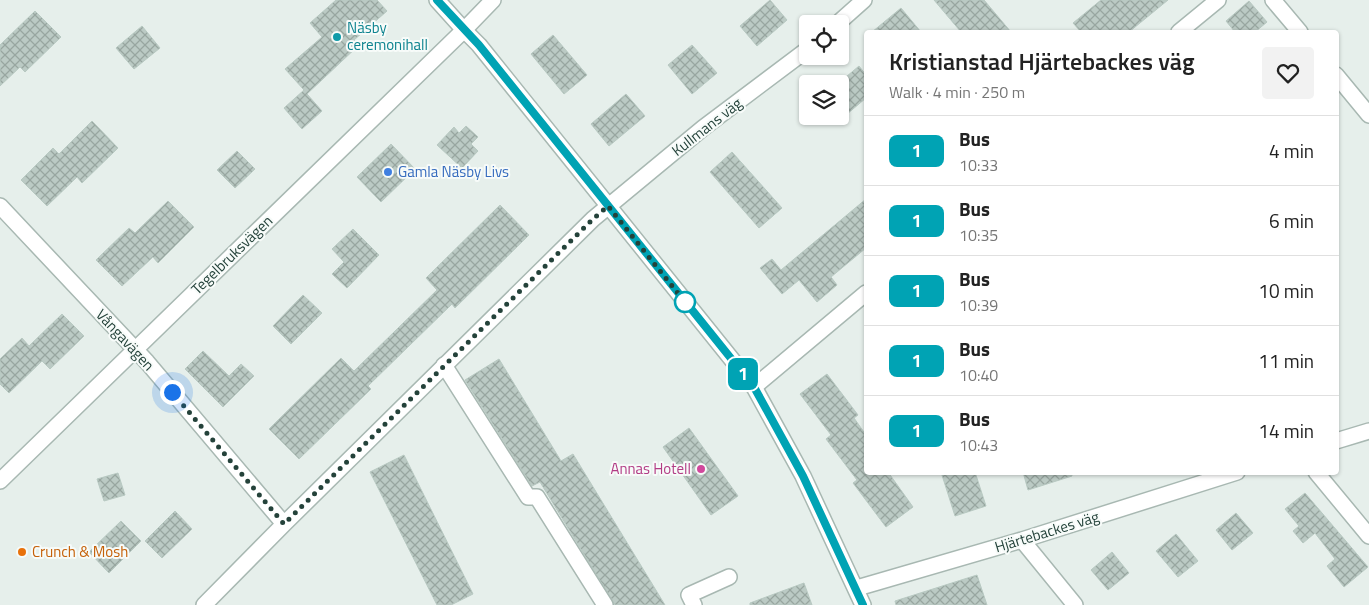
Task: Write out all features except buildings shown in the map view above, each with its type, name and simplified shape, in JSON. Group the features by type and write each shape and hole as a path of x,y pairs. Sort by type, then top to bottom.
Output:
{"street":[{"path":"437,0 485,52 754,387 803,476 857,588 863,605"},
{"name":"Tegelbruksvägen","path":"0,481 493,0"},
{"path":"847,15 864,0"},
{"path":"1181,30 1218,0"},
{"path":"1273,0 1298,30"},
{"name":"Kullmans väg","path":"204,605 593,219 703,128 799,56"},
{"path":"1339,80 1369,115"},
{"name":"Vångavägen","path":"0,206 135,350 284,524"},
{"path":"754,387 864,295"},
{"path":"444,365 528,497 537,497 605,605"},
{"path":"1339,440 1369,431"},
{"name":"Hjärtebackes väg","path":"857,588 1022,540 1228,475"},
{"path":"1318,475 1369,536"},
{"path":"1022,540 1075,605"},
{"path":"694,605 689,595 729,577"}],"bus line":[{"name":"1","path":"437,0 479,45 754,387 803,476 857,588 863,605"}],"place":[{"name":"Näsby ceremonihall","path":"337,37"},
{"name":"Gamla Näsby Livs","path":"388,172"},
{"name":"Annas Hotell","path":"701,469"},
{"name":"Crunch & Mosh","path":"22,552"}],"route":[{"path":"172,392 284,524 608,206 685,302"}]}
